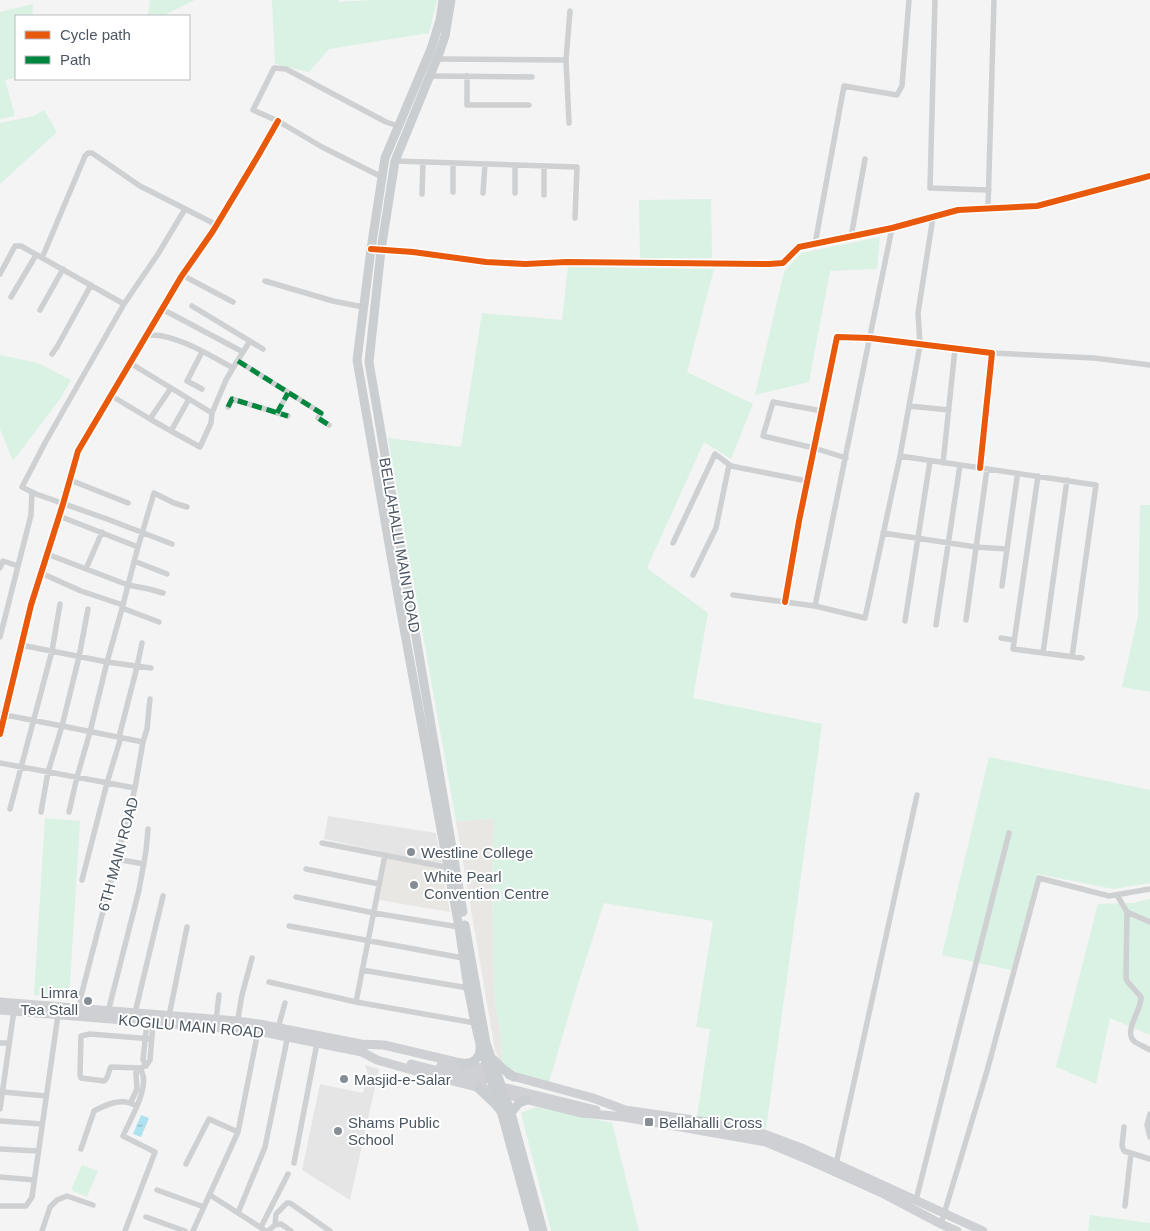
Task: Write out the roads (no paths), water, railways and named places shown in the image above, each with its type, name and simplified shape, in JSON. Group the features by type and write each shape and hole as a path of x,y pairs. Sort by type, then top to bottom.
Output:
{"main road":[{"name":"BELLAHALLI MAIN ROAD","path":"443,0 440,20 430,49 385,158 357,360 400,608 488,1051 487,1078"},
{"name":"BELLAHALLI MAIN ROAD","path":"451,0 445,36 395,162 381,250 369,362 452,868 463,958 487,1078"},
{"name":"KOGILU MAIN ROAD","path":"0,1002 15,1007 58,1015 135,1013 216,1020 258,1032 288,1033 362,1048 378,1060 433,1076 487,1078"},
{"name":"KOGILU MAIN ROAD","path":"0,1010 15,1007 80,1008 150,1022 259,1024 278,1028 317,1043 362,1048"},
{"path":"362,1048 384,1044 468,1064 477,1059 480,1054 480,1044"},
{"path":"362,1048 487,1078 506,1087 583,1107 707,1122 764,1134 804,1149 983,1231"},
{"path":"488,1051 499,1065 506,1087 507,1114 534,1231"},
{"path":"461,1063 527,1100 581,1113 625,1113 766,1142 884,1194 957,1231"},
{"path":"487,1078 506,1087 601,1101 625,1113"},
{"path":"487,1078 495,1104 507,1114 543,1231"},
{"path":"507,1114 519,1103 527,1100"}],"street":[{"path":"815,244 844,86 897,95 902,86 909,0"},
{"path":"935,0 930,188 989,190"},
{"path":"988,209 994,0"},
{"path":"569,123 566,60 570,11"},
{"path":"437,59 566,60"},
{"path":"382,177 322,147 278,121 253,110 274,68 279,68 286,69 386,122 398,126"},
{"path":"430,76 532,78"},
{"path":"467,76 467,105 528,105"},
{"path":"0,734 3,715 31,605 78,452 182,275 217,225 278,121"},
{"path":"11,297 39,256 88,153 92,153 140,186 217,225"},
{"path":"851,237 865,160"},
{"path":"395,162 577,167 575,218"},
{"path":"422,194 423,162"},
{"path":"453,163 453,192"},
{"path":"483,193 484,164"},
{"path":"515,165 515,193"},
{"path":"544,166 544,195"},
{"path":"371,249 413,252 486,262 525,264 567,262 783,263 799,247 892,228 958,210 1037,206 1150,176"},
{"path":"172,544 22,488 46,441 124,304 158,254 185,209"},
{"path":"733,595 815,606 865,618 900,456 920,345 918,313 933,217"},
{"path":"815,606 892,228"},
{"path":"0,274 15,246 21,246 124,304"},
{"path":"40,310 63,269"},
{"path":"182,275 234,302"},
{"path":"265,282 333,301 363,307"},
{"path":"52,354 91,285"},
{"path":"192,306 263,349"},
{"path":"162,309 243,352"},
{"path":"147,334 163,336 181,342 233,368"},
{"path":"785,602 799,521 837,338 870,338 992,353 1094,358 1150,365"},
{"path":"110,396 200,447 211,423 212,413 226,380 250,341"},
{"path":"943,463 955,349"},
{"path":"202,352 187,381 202,389"},
{"path":"980,468 992,353"},
{"path":"238,361 321,413 316,416 329,425"},
{"path":"130,362 212,413"},
{"path":"150,419 171,388"},
{"path":"277,413 288,393"},
{"path":"171,431 189,399"},
{"path":"228,407 232,399 288,416"},
{"path":"822,411 773,402 763,436 846,458"},
{"path":"909,406 949,410"},
{"path":"673,543 715,454 731,466 807,481"},
{"path":"900,456 1096,484 1072,657"},
{"path":"905,621 930,461"},
{"path":"693,575 716,528 729,465"},
{"path":"936,625 960,465"},
{"path":"966,620 987,469"},
{"path":"1038,476 1013,649 1082,658"},
{"path":"1002,586 1018,478"},
{"path":"70,480 128,503"},
{"path":"1043,653 1067,480"},
{"path":"0,637 31,515 32,492"},
{"path":"69,812 141,532 154,493 187,507"},
{"path":"59,516 138,547"},
{"path":"86,570 102,532"},
{"path":"883,533 976,547 1007,549"},
{"path":"47,554 128,585 163,594"},
{"path":"0,568 3,561 18,566"},
{"path":"134,561 167,574"},
{"path":"41,573 159,622"},
{"path":"10,809 52,651 60,604"},
{"path":"41,812 48,772 62,726 79,657 88,609"},
{"path":"1002,638 1014,640"},
{"path":"82,880 120,737 142,643"},
{"path":"22,645 107,662 151,668"},
{"name":"6TH MAIN ROAD","path":"80,1008 81,996 135,788 147,729 150,699"},
{"path":"3,715 144,742"},
{"path":"0,763 135,788"},
{"path":"836,1164 917,795"},
{"path":"108,1015 139,890 148,829"},
{"path":"916,1200 1009,833"},
{"path":"322,843 452,868"},
{"path":"356,1002 385,855"},
{"path":"116,858 144,864"},
{"path":"306,869 380,884"},
{"path":"941,1224 988,1071 1039,878 1109,896 1150,889"},
{"path":"1117,895 1127,912 1126,978 1141,997 1141,1003 1130,1031 1131,1036 1134,1041 1150,1050"},
{"path":"135,1013 163,896"},
{"path":"296,897 374,913 459,927"},
{"path":"1127,912 1150,922"},
{"path":"289,926 463,958"},
{"path":"169,1016 187,927"},
{"path":"236,1025 252,958"},
{"path":"362,970 468,988"},
{"path":"270,982 356,1002 475,1023"},
{"path":"216,1020 219,995"},
{"path":"278,1028 285,1003"},
{"path":"0,1109 3,1066 15,1007"},
{"path":"0,1206 26,1206 32,1197 58,1015"},
{"path":"124,1231 155,1152 123,1136 134,1104 141,1099 144,1084 143,1067 150,1060 148,1039 150,1022"},
{"path":"194,1231 238,1132 258,1032"},
{"path":"238,1213 264,1147 288,1033"},
{"path":"143,1067 111,1067 107,1079 104,1081 81,1078 81,1036 90,1034 148,1039"},
{"path":"0,1043 9,1043"},
{"path":"294,1163 317,1043"},
{"path":"2,1092 46,1096"},
{"path":"81,1149 94,1112 105,1105 117,1102 134,1104"},
{"path":"1150,1114 1147,1125 1150,1137"},
{"path":"186,1164 209,1119 238,1132"},
{"path":"0,1121 42,1124"},
{"path":"1124,1127 1122,1146 1124,1151 1150,1159"},
{"path":"0,1149 38,1151"},
{"path":"1124,1206 1131,1153"},
{"path":"265,1230 288,1174"},
{"path":"0,1177 34,1180"},
{"path":"157,1190 204,1207"},
{"path":"210,1195 265,1230"},
{"path":"42,1231 50,1207 56,1200 67,1196 93,1205"},
{"path":"275,1225 276,1214 286,1204 290,1203 330,1231"},
{"path":"146,1217 185,1231"},
{"path":"265,1230 280,1224 291,1231"}],"water":[{"path":"141,1115 149,1118 141,1137 133,1134"}],"place":[{"name":"Westline College","path":"411,852"},
{"name":"White Pearl Convention Centre","path":"414,885"},
{"name":"Limra Tea Stall","path":"88,1001"},
{"name":"Masjid-e-Salar","path":"344,1079"},
{"name":"Bellahalli Cross","path":"649,1122"},
{"name":"Shams Public School","path":"338,1131"}]}
